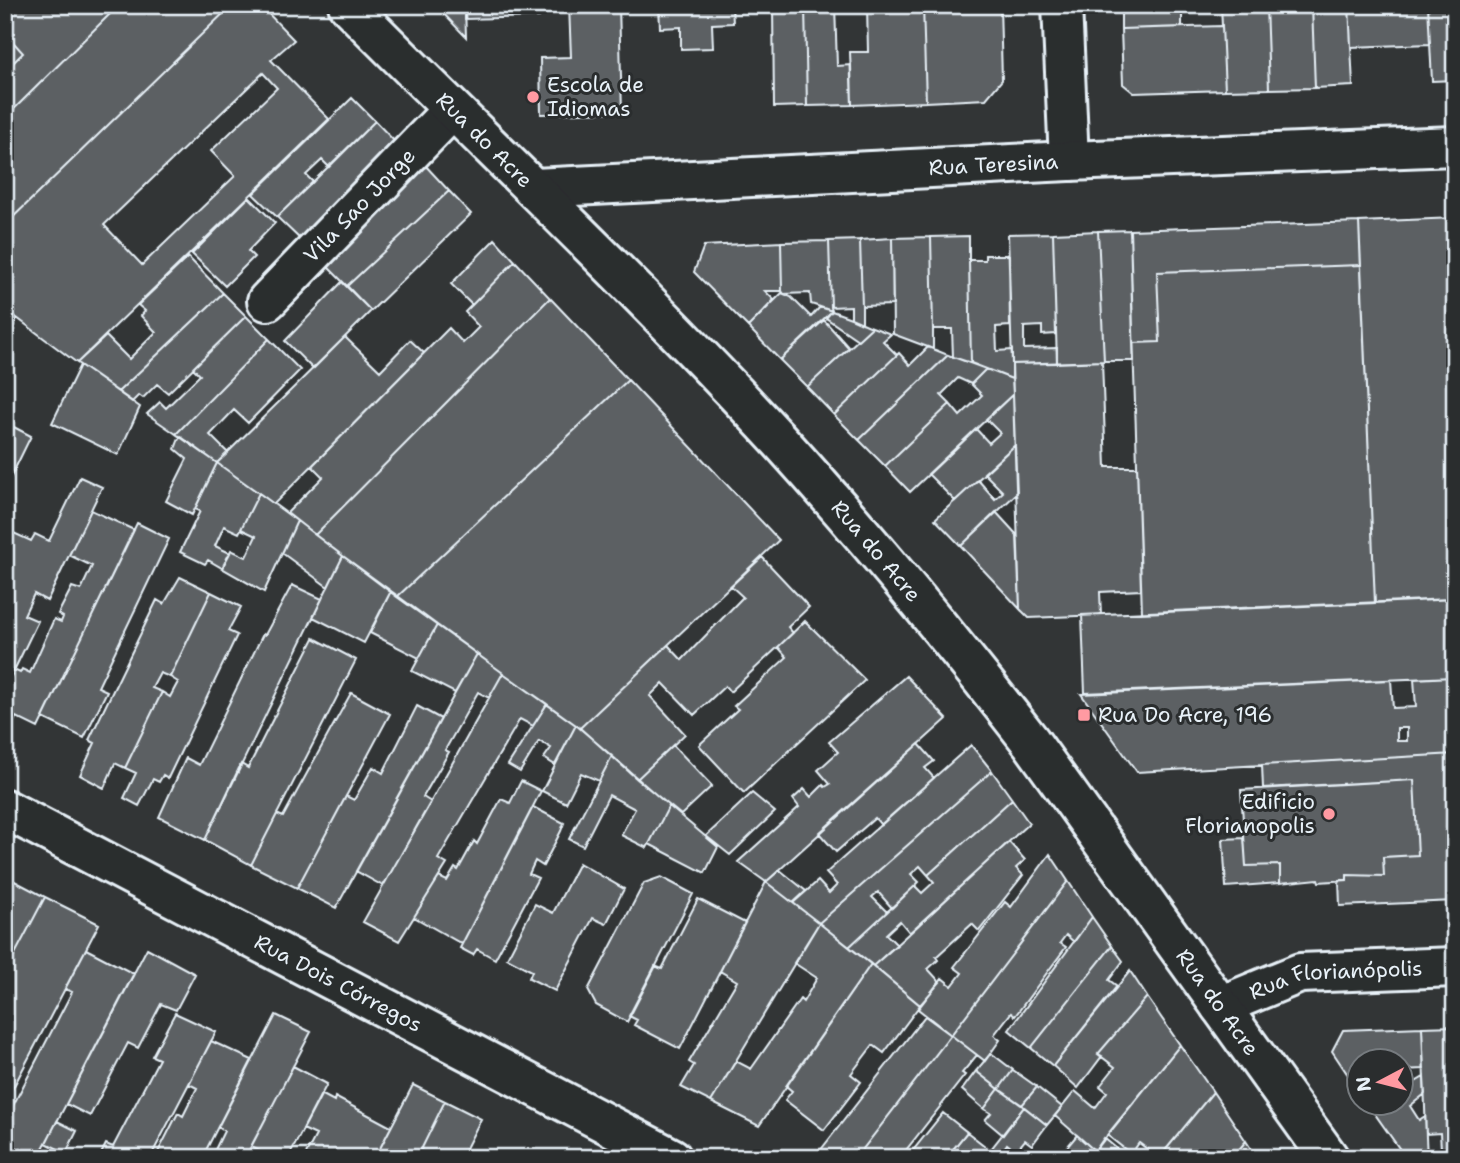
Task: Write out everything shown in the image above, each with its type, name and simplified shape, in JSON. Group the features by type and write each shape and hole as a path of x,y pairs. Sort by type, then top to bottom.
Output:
{"street":[{"name":"Rua do Acre","path":"348,5 534,188 780,442 981,678 1031,741 1329,1158"},
{"path":"1062,5 1069,161"},
{"name":"Vila Sao Jorge","path":"267,301 452,110"},
{"name":"Rua Teresina","path":"534,188 1069,161 1455,146"},
{"name":"Rua Dois Córregos","path":"5,809 672,1158"},
{"name":"Rua Florianópolis","path":"1220,1006 1300,973 1455,967"}],"building":[{"path":"9,5 119,5 5,118 5,71 23,53 5,33 5,9"},
{"path":"119,5 232,5 5,225 5,118"},
{"path":"232,5 260,5 294,40 271,60 329,119 77,363 5,309 5,225","holes":["263,73 277,88 211,151 235,176 142,265 104,225"]},
{"path":"435,5 465,5 466,37"},
{"path":"465,5 537,5 539,17 465,19"},
{"path":"569,5 619,5 622,112 541,114 540,58 571,57"},
{"path":"659,5 732,5 733,23 712,24 713,48 681,49 681,27 660,28"},
{"path":"773,5 805,5 807,106 774,107"},
{"path":"805,5 835,5 837,66 851,65 852,105 807,106"},
{"path":"867,5 923,5 926,102 852,105 850,52 868,52"},
{"path":"923,5 1000,5 1002,80 986,99 926,102"},
{"path":"1121,5 1206,5 1206,9 1182,10 1182,27 1121,29"},
{"path":"1221,5 1266,5 1269,89 1225,90"},
{"path":"1266,5 1312,5 1315,88 1269,89"},
{"path":"1312,5 1349,5 1353,86 1315,88"},
{"path":"1349,5 1428,5 1430,44 1351,47"},
{"path":"1428,5 1455,5 1455,80 1432,81"},
{"path":"1222,26 1225,90 1134,93 1123,84 1121,29"},
{"path":"5,33 23,53 5,71"},
{"path":"352,98 375,121 329,167 322,160 306,175 313,182 277,217 253,194"},
{"path":"375,121 398,145 301,240 277,217"},
{"path":"424,164 449,191 347,286 325,264"},
{"path":"449,191 471,214 371,311 347,286"},
{"path":"249,197 275,223 248,251 254,257 225,286 192,254"},
{"path":"1455,218 1455,599 1375,603 1359,222"},
{"path":"1359,222 1361,265 1157,272 1160,342 1133,343 1130,230"},
{"path":"1130,230 1134,361 1104,361 1098,231"},
{"path":"1098,231 1104,361 1057,363 1053,233"},
{"path":"1053,233 1056,334 1042,335 1042,326 1024,327 1024,349 1057,348 1057,363 1012,364 1008,234"},
{"path":"969,236 971,363 953,357 952,329 933,329 931,237"},
{"path":"931,237 933,349 893,334 892,238"},
{"path":"892,238 893,305 862,306 860,240"},
{"path":"495,239 515,261 472,305 451,284"},
{"path":"860,240 862,323 851,318 851,306 831,307 829,241"},
{"path":"829,241 832,311 811,304 810,293 784,294 782,291 781,242"},
{"path":"781,242 782,291 765,291 774,300 748,327 694,272 704,246"},
{"path":"985,255 1009,255 1010,326 996,327 997,351 1012,350 1012,379 971,363 969,260 985,260"},
{"path":"188,257 223,293 118,392 77,363 106,336 129,359 156,332 141,316 145,311 138,305"},
{"path":"515,261 550,298 315,535 287,513 323,477 312,466 449,328 463,343 479,327 465,312"},
{"path":"1361,265 1375,603 1142,613 1133,343 1160,342 1157,272"},
{"path":"342,282 371,311 313,369 285,341"},
{"path":"223,293 246,316 168,393 157,384 143,398 139,395 132,402 118,392"},
{"path":"782,293 791,297 811,317 820,307 832,311 780,360 748,327"},
{"path":"550,298 628,380 397,597 315,535"},
{"path":"5,309 17,318 5,343"},
{"path":"832,311 872,327 858,340 826,318"},
{"path":"246,316 269,339 176,434 147,414 160,402 166,408 200,375 193,368"},
{"path":"824,320 849,348 807,387 780,360"},
{"path":"872,327 891,334 883,341 897,355 834,415 807,387"},
{"path":"345,337 380,371 410,340 424,353 274,504 217,463"},
{"path":"269,339 300,370 248,423 234,410 210,435 228,453 217,463 176,434"},
{"path":"928,347 948,355 859,440 834,415 899,353 910,365"},
{"path":"948,355 986,369 971,384 958,378 941,395 950,404 885,466 859,440"},
{"path":"1102,361 1106,467 1137,467 1141,590 1100,592 1101,615 1029,618 1020,609 1012,364"},
{"path":"80,365 140,407 118,455 52,423"},
{"path":"986,369 1012,379 1013,394 910,492 885,466 950,404 960,416 982,395 971,384"},
{"path":"628,380 779,540 580,728 397,597"},
{"path":"1013,394 1015,445 955,501 928,474 976,429 989,443 1000,433 986,419"},
{"path":"8,424 31,436 5,489 5,431"},
{"path":"180,436 217,463 192,515 166,501 187,459 175,449"},
{"path":"1015,445 1017,493 961,546 935,519 978,480 995,499 1003,492 984,473"},
{"path":"217,463 259,493 239,533 224,526 215,546 230,553 222,568 208,560 205,564 180,552 200,511 195,509"},
{"path":"80,477 102,487 47,601 34,594 24,615 38,621 5,689 5,529 31,541 35,534 49,541"},
{"path":"259,493 297,521 264,592 222,568 231,550 246,557 256,536 241,529"},
{"path":"91,510 134,530 38,728 16,717 7,737 5,689 14,670 20,673 22,669 30,673 54,619 61,622 63,617 58,614 72,587 81,590 92,566 69,555"},
{"path":"996,512 1017,535 1020,609 961,546"},
{"path":"297,521 343,556 328,587 282,553"},
{"path":"137,523 169,539 98,687 107,691 84,738 43,718"},
{"path":"343,556 391,591 364,643 313,617"},
{"path":"762,557 809,607 788,627 793,633 730,692 725,686 694,715 663,683 650,696 685,734 637,779 580,728 668,645 682,660 743,597 731,586"},
{"path":"180,577 211,592 170,677 160,673 152,688 162,692 125,768 115,763 104,788 80,775 95,743 89,740 157,600 164,604"},
{"path":"292,585 322,599 205,840 159,817 186,758 199,765 263,634 265,635"},
{"path":"391,591 437,625 419,658 370,633"},
{"path":"211,592 241,607 228,631 237,635 168,778 163,775 159,782 153,779 139,806 124,798 136,773 125,768 162,692 170,697 178,682 170,677"},
{"path":"1449,599 1453,677 1085,693 1082,615"},
{"path":"1449,599 1455,599 1455,638 1451,638"},
{"path":"805,621 865,680 744,793 699,745 738,709 734,706 787,657 778,647"},
{"path":"437,625 477,654 455,693 412,671"},
{"path":"314,638 356,660 251,865 205,840 241,764 248,768"},
{"path":"477,654 503,673 489,698 478,692 445,750 449,752 423,797 431,802 383,886 356,871"},
{"path":"503,673 547,704 533,726 520,719 438,859 447,864 399,941 363,922"},
{"path":"906,676 947,719 766,882 738,862 799,807 793,799 804,789 811,797 823,785 825,787 830,784 818,770 838,752 829,742"},
{"path":"1453,677 1455,754 1137,772 1081,694 1391,680 1393,708 1416,707 1414,679","holes":["1397,728 1407,728 1407,741 1397,741"]},
{"path":"351,693 390,714 297,888 251,865 277,814 283,817"},
{"path":"547,704 576,725 555,765 544,758 551,748 539,741 520,772 508,765"},
{"path":"417,706 441,719 336,908 297,888 346,796 354,800 373,767 383,773"},
{"path":"576,725 612,756 599,781 581,773 566,803 542,791"},
{"path":"919,744 934,761 925,768 934,778 881,825 875,818 836,852 819,833"},
{"path":"673,745 712,786 681,815 637,779"},
{"path":"971,745 992,771 819,923 793,903 818,881 829,893 837,885 826,873"},
{"path":"1455,754 1455,901 1340,906 1339,880 1347,880 1347,875 1384,876 1383,857 1418,855 1414,780 1263,788 1262,765"},
{"path":"612,756 669,806 647,848 621,835 635,809 609,795 583,846 569,839"},
{"path":"992,771 1012,799 928,875 920,866 911,874 919,882 892,908 878,892 872,897 887,912 849,947 819,923"},
{"name":"Edificio Florianopolis","path":"1414,780 1418,855 1383,857 1384,876 1347,875 1347,880 1319,882 1318,879 1280,883 1280,865 1246,866 1241,790"},
{"path":"521,781 541,791 462,944 414,917 439,877 447,881 455,868 458,870 474,841 477,844 501,799 510,803"},
{"path":"752,793 775,812 730,855 706,836"},
{"path":"1012,799 1029,823 910,933 900,921 886,934 897,945 873,966 849,947 915,886 922,893 934,882 928,875"},
{"path":"669,806 718,847 705,873 649,844"},
{"path":"533,807 564,823 561,831 543,866 535,861 529,874 538,878 495,959 477,949 473,955 460,948"},
{"path":"1244,838 1246,866 1280,865 1280,883 1226,887 1223,839"},
{"path":"1009,842 1025,860 1016,868 1023,875 979,931 972,924 936,957 938,960 928,969 940,982 920,1005 873,966"},
{"path":"1050,854 1068,881 951,1035 918,1009 942,978 952,986 962,973 954,967 1005,902 1011,907"},
{"path":"579,863 624,889 606,924 593,918 555,991 529,978 532,971 507,958 535,904 553,913"},
{"path":"780,870 806,891 793,903 766,882"},
{"path":"5,876 45,897 5,973"},
{"path":"661,877 693,894 627,1022 596,1005 588,990 644,883"},
{"path":"1068,881 1092,917 1074,942 1066,935 1060,943 1066,947 1015,1016 1011,1013 994,1035 1000,1040 985,1061 951,1035"},
{"path":"766,882 819,923 711,1102 681,1087 694,1065 689,1062 737,981 720,971"},
{"path":"45,897 99,924 5,1103 5,973"},
{"path":"698,899 745,923 680,1049 634,1025 637,1020 629,1016 655,966 662,969"},
{"path":"1092,917 1112,946 1031,1048 1009,1030"},
{"path":"819,923 871,964 759,1126 711,1102 736,1061 751,1069 800,999 803,1002 817,978 794,963"},
{"path":"1112,946 1123,961 1109,980 1117,986 1053,1066 1031,1048"},
{"path":"147,948 195,974 176,1010 161,1004 138,1048 128,1043 90,1116 66,1104"},
{"path":"86,949 134,974 38,1158 9,1144 5,1152 5,1121 72,992 65,989"},
{"path":"871,964 920,1005 884,1053 873,1045 851,1074 861,1082 824,1130 785,1100 792,1091 786,1086"},
{"path":"1130,971 1147,997 1098,1054 1102,1056 1078,1088 1053,1066"},
{"path":"1147,997 1180,1045 1095,1151 1055,1116 1075,1091 1095,1108 1107,1092 1100,1086 1115,1067 1098,1054"},
{"path":"175,1013 216,1032 150,1158 106,1158 101,1154 106,1144 113,1147 159,1059 152,1056"},
{"path":"276,1015 311,1032 245,1158 211,1158 224,1131 218,1127"},
{"path":"925,1016 951,1035 856,1158 816,1156"},
{"path":"1455,1026 1455,1158 1427,1158 1427,1150 1441,1149 1440,1133 1426,1134 1422,1027"},
{"path":"1422,1027 1424,1069 1414,1069 1414,1048 1344,1048 1344,1069 1332,1051 1343,1030"},
{"path":"951,1035 977,1055 962,1073 965,1075 906,1150 895,1158 856,1158"},
{"path":"211,1041 252,1060 202,1158 155,1158 178,1113 183,1116 197,1088 189,1084"},
{"path":"1180,1045 1213,1092 1159,1158 1139,1143 1131,1154 1107,1135"},
{"path":"991,1053 1013,1070 999,1089 976,1071"},
{"path":"293,1066 327,1084 288,1158 257,1158 260,1151 251,1147"},
{"path":"1013,1070 1037,1087 1022,1105 999,1089"},
{"path":"976,1071 999,1089 984,1109 962,1090"},
{"path":"1424,1077 1425,1094 1414,1103 1414,1083"},
{"path":"413,1085 445,1101 417,1158 375,1158"},
{"path":"1037,1087 1062,1107 1047,1125 1022,1105"},
{"path":"999,1089 1024,1107 1003,1135 985,1120 991,1113 984,1109"},
{"path":"1213,1092 1246,1141 1232,1158 1159,1158"},
{"path":"321,1094 334,1101 335,1097 391,1127 375,1158 304,1158 316,1135 303,1129"},
{"path":"445,1101 481,1119 461,1158 417,1158"},
{"path":"1024,1107 1047,1125 1032,1145 1025,1140 1016,1151 1007,1144 1000,1154 1005,1158 984,1158"},
{"path":"1414,1112 1419,1120 1425,1116 1427,1158 1406,1158 1378,1118 1414,1118"},
{"path":"943,1113 967,1132 946,1158 907,1158"},
{"path":"57,1121 77,1131 66,1153 46,1143"},
{"path":"967,1132 990,1150 984,1158 946,1158"},
{"path":"1077,1135 1095,1151 1089,1158 1058,1158"},
{"path":"1104,1138 1128,1158 1103,1158 1095,1151"},
{"path":"1246,1141 1257,1158 1232,1158"}],"place":[{"name":"Escola de Idiomas","path":"533,97"},
{"name":"Rua Do Acre, 196","path":"1084,715"},
{"name":"Edificio Florianopolis","path":"1329,814"}]}
